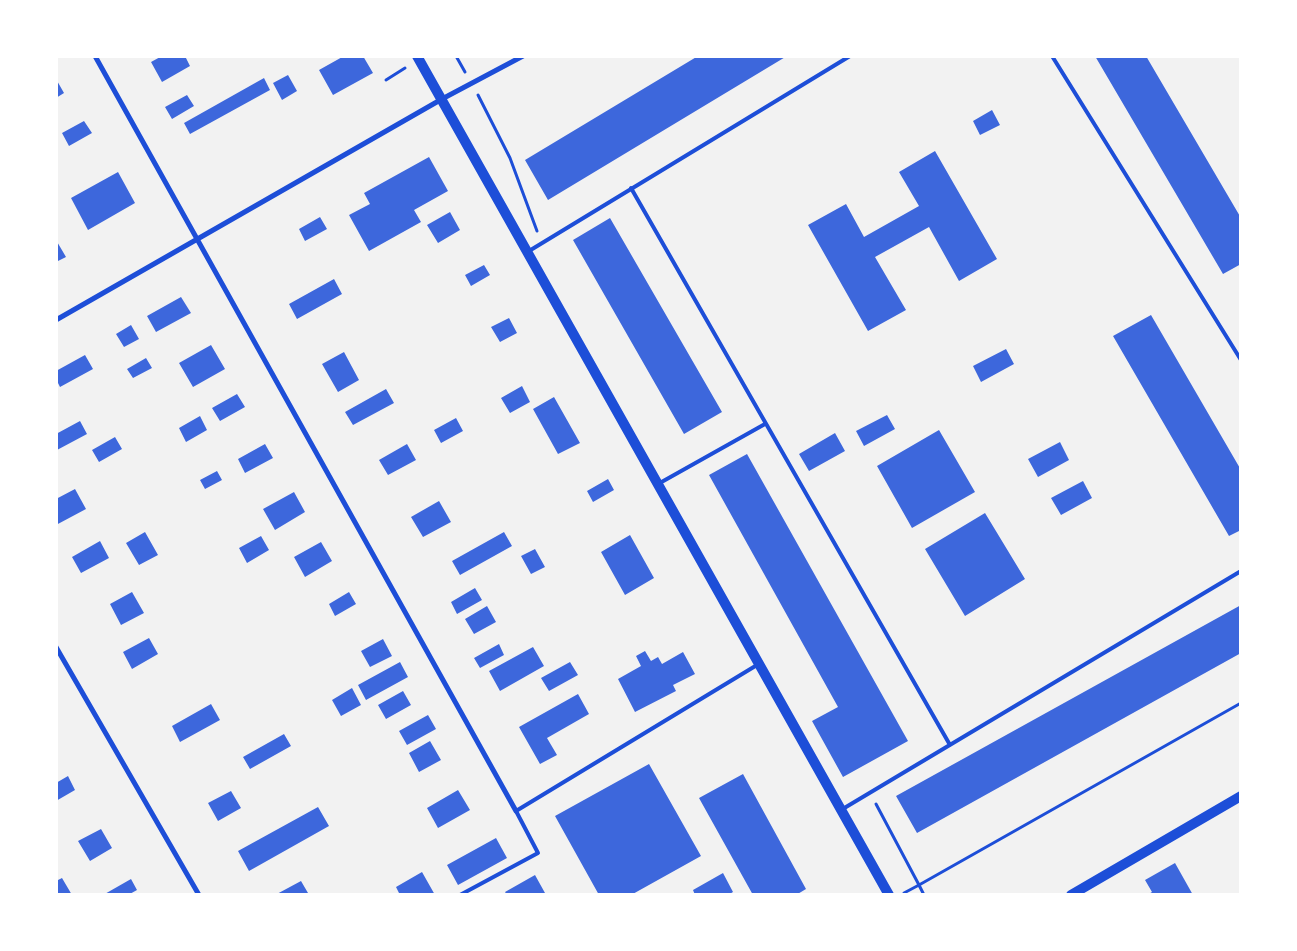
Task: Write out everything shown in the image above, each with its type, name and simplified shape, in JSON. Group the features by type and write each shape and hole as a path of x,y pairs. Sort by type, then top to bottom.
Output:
{"main road":[{"path":"417,56 889,895"},
{"path":"1071,895 1241,796"}],"street":[{"path":"95,56 516,811"},
{"path":"56,320 442,99 523,56"},
{"path":"56,647 198,895"}],"lane":[{"path":"527,252 850,56"},
{"path":"1052,56 1241,360"},
{"path":"631,188 950,745"},
{"path":"658,484 765,424"},
{"path":"841,810 1241,571"},
{"path":"460,895 538,853 516,811 759,664"}],"path":[{"path":"456,56 510,158"},
{"path":"901,895 1241,703"},
{"path":"870,792 924,895"}],"building":[{"path":"162,56 185,56 190,66 162,82 151,62"},
{"path":"344,56 363,56 373,73 333,95 319,70"},
{"path":"698,56 787,56 548,200 525,160"},
{"path":"1095,56 1146,56 1241,218 1241,264 1223,274"},
{"path":"288,75 297,91 282,100 273,83"},
{"path":"264,78 270,90 190,134 184,123"},
{"path":"56,79 64,93 56,98"},
{"path":"187,95 194,106 172,119 165,107"},
{"path":"992,110 1000,125 980,135 973,121"},
{"path":"84,121 92,133 69,146 62,133"},
{"path":"935,151 997,259 959,281 929,227 875,257 906,310 868,331 808,225 846,204 864,237 919,206 899,172"},
{"path":"429,157 448,191 414,210 421,222 369,251 349,215 370,204 364,193"},
{"path":"118,172 135,203 88,230 71,198"},
{"path":"450,212 460,230 438,243 427,225"},
{"path":"320,217 327,229 305,241 299,229"},
{"path":"610,218 722,412 684,434 573,240"},
{"path":"56,240 66,257 56,262"},
{"path":"484,265 490,275 471,286 465,275"},
{"path":"334,279 342,294 297,319 289,304"},
{"path":"181,297 191,313 156,332 147,316"},
{"path":"1151,315 1241,470 1241,530 1229,536 1113,336"},
{"path":"509,318 517,333 500,342 491,327"},
{"path":"131,325 139,339 124,347 116,334"},
{"path":"211,345 225,369 193,387 179,363"},
{"path":"1006,349 1014,364 981,382 973,366"},
{"path":"344,352 359,380 338,392 322,364"},
{"path":"85,355 93,369 60,387 56,379 56,371"},
{"path":"146,358 152,368 133,378 127,369"},
{"path":"522,386 530,402 510,413 501,398"},
{"path":"386,389 394,403 353,425 345,412"},
{"path":"237,394 245,407 220,421 212,408"},
{"path":"554,397 580,443 558,454 533,409"},
{"path":"887,415 895,429 864,446 856,431"},
{"path":"200,416 207,430 186,442 179,428"},
{"path":"456,418 463,431 441,443 434,430"},
{"path":"80,421 87,434 57,450 56,434"},
{"path":"939,430 975,492 912,528 877,466"},
{"path":"835,433 845,451 809,471 799,454"},
{"path":"115,437 122,449 99,462 92,450"},
{"path":"1060,442 1069,460 1038,477 1028,459"},
{"path":"265,444 273,458 245,473 238,459"},
{"path":"407,444 416,460 388,475 379,460"},
{"path":"747,454 908,741 843,777 812,721 838,707 709,475"},
{"path":"217,471 222,480 205,489 200,480"},
{"path":"608,479 614,490 593,502 587,491"},
{"path":"1083,481 1092,498 1061,515 1051,498"},
{"path":"75,489 86,509 56,525 56,499"},
{"path":"294,492 305,512 275,530 263,509"},
{"path":"439,501 451,522 423,537 411,517"},
{"path":"985,513 1025,579 965,616 925,549"},
{"path":"145,532 158,555 139,565 126,543"},
{"path":"504,532 512,546 460,575 452,561"},
{"path":"630,535 654,578 625,595 601,552"},
{"path":"261,536 269,550 247,563 239,548"},
{"path":"100,541 109,558 81,573 72,557"},
{"path":"321,542 332,561 305,577 294,557"},
{"path":"535,549 545,567 531,574 521,556"},
{"path":"475,588 482,600 457,614 451,602"},
{"path":"132,592 144,613 121,625 110,604"},
{"path":"349,592 356,604 335,616 329,604"},
{"path":"1241,605 1241,653 917,833 896,796"},
{"path":"487,606 496,622 474,634 465,619"},
{"path":"149,638 158,654 132,669 123,652"},
{"path":"383,639 392,656 370,667 361,651"},
{"path":"499,644 504,655 480,668 474,658"},
{"path":"533,647 544,666 500,691 489,671"},
{"path":"645,651 651,661 658,657 662,664 683,652 695,674 673,685 676,691 635,712 618,679 641,666 636,656"},
{"path":"400,662 408,677 366,700 358,685"},
{"path":"570,662 578,675 549,691 541,678"},
{"path":"352,688 361,705 341,716 332,700"},
{"path":"403,691 411,705 386,719 378,705"},
{"path":"578,694 589,714 547,738 557,755 540,764 519,727"},
{"path":"211,704 220,720 180,742 172,726"},
{"path":"428,715 436,729 407,745 399,731"},
{"path":"284,734 291,746 250,769 243,757"},
{"path":"430,741 441,760 419,772 409,753"},
{"path":"649,764 701,856 631,895 599,895 555,816"},
{"path":"743,774 806,889 796,895 753,895 699,798"},
{"path":"68,776 75,790 56,801 56,783"},
{"path":"458,790 470,810 438,828 427,808"},
{"path":"231,791 241,808 218,821 208,803"},
{"path":"318,807 329,826 249,871 238,851"},
{"path":"101,829 112,848 90,861 78,841"},
{"path":"496,838 507,858 458,885 447,865"},
{"path":"1175,863 1193,895 1147,895 1152,892 1145,880"},
{"path":"422,872 435,895 400,895 396,887"},
{"path":"723,873 733,892 728,895 695,895 693,890"},
{"path":"535,875 545,893 541,895 507,895 505,892"},
{"path":"62,878 72,895 56,895 56,881"},
{"path":"131,879 137,890 128,895 103,895"},
{"path":"301,881 308,893 305,895 275,895"}]}
